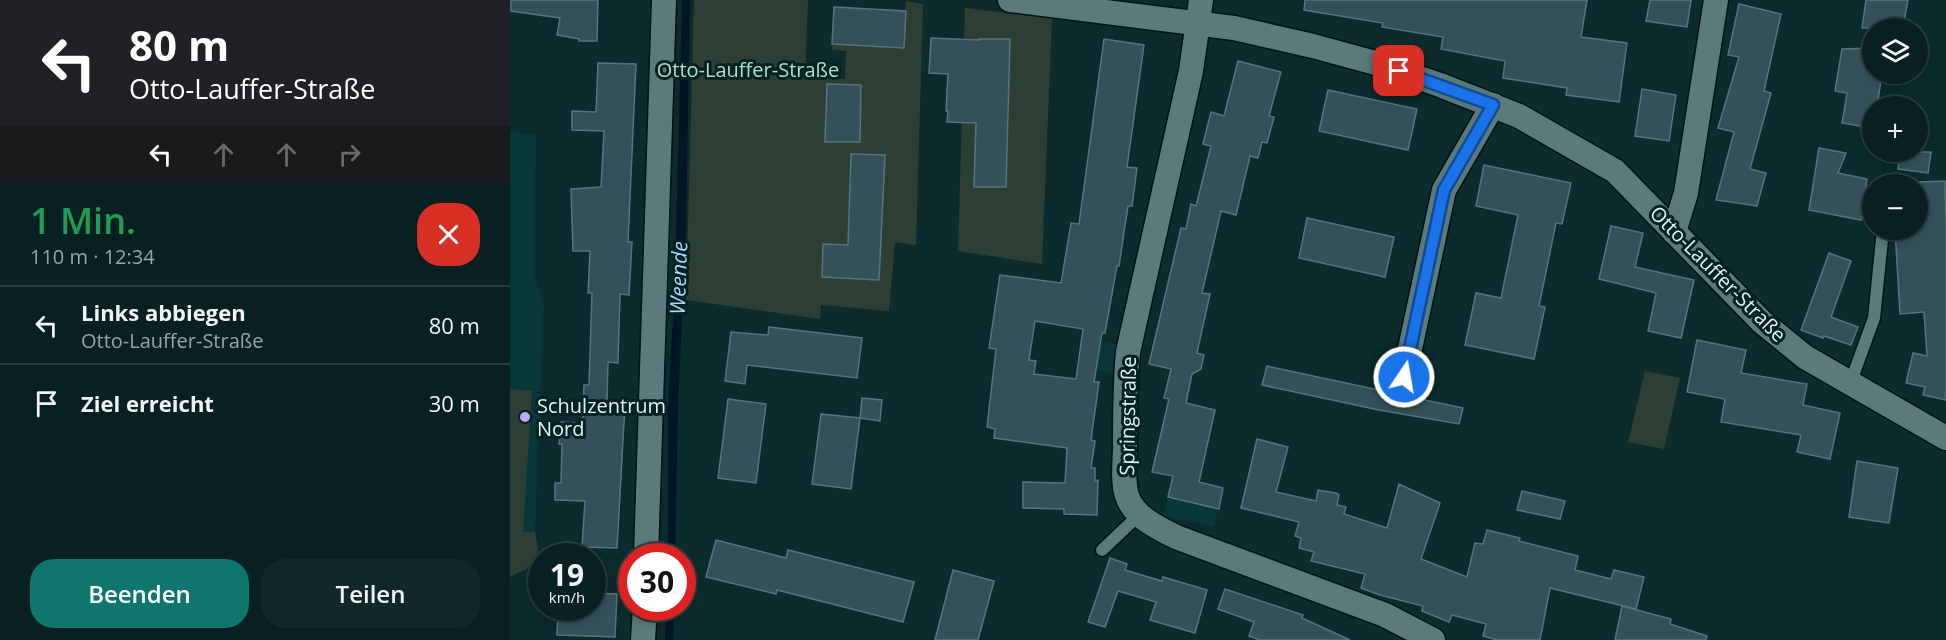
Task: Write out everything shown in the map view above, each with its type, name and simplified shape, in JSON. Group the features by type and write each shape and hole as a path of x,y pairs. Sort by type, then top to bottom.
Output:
{"street":[{"path":"646,543 664,0"},
{"name":"Otto-Lauffer-Straße","path":"1010,0 1233,28 1335,52 1409,75 1519,116 1615,171 1762,322 1805,357 1946,438"},
{"name":"Springstraße","path":"1139,515 1128,497 1124,472 1128,352 1191,71 1201,0"},
{"path":"1674,232 1686,193 1716,0"},
{"path":"1404,377 1444,190 1493,105"},
{"path":"1139,515 1157,528 1176,537 1385,615 1433,640"},
{"path":"643,640 644,621"}],"lane":[{"path":"1850,384 1874,318 1882,240"},
{"path":"1102,550 1139,515"}],"shaded area":[{"name":"Schulzentrum Nord","path":"510,132 536,135 534,272 544,302 535,532 537,543 528,543 528,568 510,576"},
{"path":"1081,339 1116,344 1112,372 1077,367"},
{"path":"1173,476 1223,488 1214,527 1163,516"}],"green space":[{"path":"694,0 808,0 805,78 845,79 846,51 832,50 832,44 904,48 906,1 923,4 916,245 895,242 889,311 821,305 820,319 686,300"},
{"path":"965,8 1052,18 1042,264 958,251"},
{"path":"1645,371 1680,378 1664,449 1628,442"},
{"path":"510,389 532,391 523,532 535,532 537,543 528,543 528,568 510,577"}],"water":[{"name":"Weende","path":"682,0 690,0 686,227 678,407 675,543 668,543 668,409 675,278"},
{"path":"666,621 674,621 673,640 665,640"}],"building":[{"path":"511,0 598,0 597,41 579,41 579,39 557,35 560,18 511,11"},
{"path":"1305,0 1587,0 1581,37 1627,43 1619,102 1566,95 1567,88 1503,78 1505,61 1441,49 1443,37 1382,27 1383,23 1304,10"},
{"path":"1650,0 1691,0 1687,27 1646,21"},
{"path":"1866,0 1908,0 1905,18 1863,18"},
{"path":"1739,4 1781,14 1764,91 1771,93 1750,169 1766,173 1757,206 1716,200 1734,132 1718,128 1739,57 1728,55"},
{"path":"834,7 906,11 904,48 832,44"},
{"path":"931,38 1010,39 1006,187 974,187 976,123 947,122 948,74 929,73"},
{"path":"1104,39 1144,45 1127,167 1137,168 1132,206 1128,206 1119,266 1117,266 1105,333 1102,333 1094,382 1099,382 1091,440 1095,441 1091,468 1095,468 1095,481 1098,480 1097,515 1064,514 1064,509 1023,508 1023,482 1065,483 1067,448 994,438 995,429 987,427 996,349 989,348 1000,275 1061,283 1071,223 1079,224","holes":["1035,321 1083,329 1076,379 1034,374 1036,361 1029,360"]},
{"path":"1862,48 1862,84 1880,84 1879,96 1862,96 1862,126 1842,123 1847,93 1835,91 1842,49"},
{"path":"1238,61 1281,72 1269,116 1274,117 1267,143 1262,142 1258,158 1250,156 1236,215 1221,211 1202,293 1210,294 1197,353 1204,355 1201,369 1192,374 1186,403 1215,410 1199,482 1223,488 1219,509 1168,497 1173,476 1152,472 1169,399 1164,398 1171,369 1149,364 1181,228 1186,229 1191,204 1196,206 1211,146 1203,144 1211,112 1224,116"},
{"path":"598,63 636,64 628,242 632,242 629,295 620,294 618,363 608,362 607,403 625,404 617,548 606,548 606,543 582,543 585,501 555,500 555,483 561,483 562,444 559,444 561,422 583,423 584,385 589,385 592,293 588,293 590,251 573,251 571,189 601,187 604,131 572,130 572,111 596,112"},
{"path":"827,84 861,85 860,142 825,142"},
{"path":"1642,89 1676,95 1669,141 1635,136"},
{"path":"1328,90 1417,109 1408,150 1319,131"},
{"path":"1819,148 1846,153 1838,173 1862,178 1861,220 1809,210"},
{"path":"1928,152 1931,152 1928,173 1898,169 1899,162 1928,162"},
{"path":"851,154 885,155 879,280 822,277 823,244 848,245"},
{"path":"1484,165 1571,183 1562,224 1556,223 1539,306 1545,307 1534,359 1465,345 1476,293 1501,298 1518,215 1476,206"},
{"path":"1945,181 1946,400 1923,395 1925,387 1906,383 1913,353 1927,356 1924,312 1900,314 1896,240 1928,240 1928,182"},
{"path":"1307,218 1394,237 1385,277 1299,258"},
{"path":"1611,226 1643,233 1635,267 1694,280 1681,338 1648,331 1656,293 1599,279"},
{"path":"1829,253 1851,261 1831,317 1858,327 1851,345 1801,330"},
{"path":"769,327 862,338 857,378 747,365 745,384 725,381 731,332 768,335"},
{"path":"1697,340 1746,350 1741,373 1807,384 1803,405 1840,413 1830,459 1797,452 1801,435 1721,422 1725,399 1687,392"},
{"path":"1267,366 1463,408 1459,424 1379,410 1262,385"},
{"path":"862,398 882,400 880,421 860,418"},
{"path":"728,399 766,404 756,483 718,478"},
{"path":"821,414 860,418 851,489 812,484"},
{"path":"1257,439 1288,447 1276,492 1316,501 1318,490 1336,493 1339,495 1337,505 1346,507 1344,514 1387,528 1399,484 1440,503 1421,559 1467,577 1475,543 1483,544 1487,530 1578,556 1575,570 1611,579 1614,570 1644,577 1636,609 1550,588 1540,640 1497,640 1483,636 1486,624 1452,615 1449,622 1422,611 1423,606 1361,588 1365,574 1311,561 1314,552 1299,548 1301,538 1295,536 1299,522 1241,508"},
{"path":"1857,461 1898,468 1889,523 1849,517"},
{"path":"1522,491 1565,501 1560,519 1517,510"},
{"path":"716,540 786,558 788,550 914,582 903,622 777,590 776,594 706,577"},
{"path":"1110,558 1127,564 1125,570 1162,581 1163,577 1207,590 1195,633 1150,620 1156,602 1118,591 1105,627 1088,622"},
{"path":"953,570 994,581 978,640 935,640"},
{"path":"1225,589 1303,615 1302,618 1350,640 1260,640 1249,636 1254,622 1218,609"},
{"path":"606,594 617,594 615,637 557,635 558,621 606,621"},
{"path":"1622,606 1671,619 1670,624 1707,636 1706,640 1615,640"}],"place":[{"name":"Schulzentrum Nord","path":"525,417"}],"route":[{"path":"1399,71 1493,105 1447,181 1444,190 1404,377"}]}
